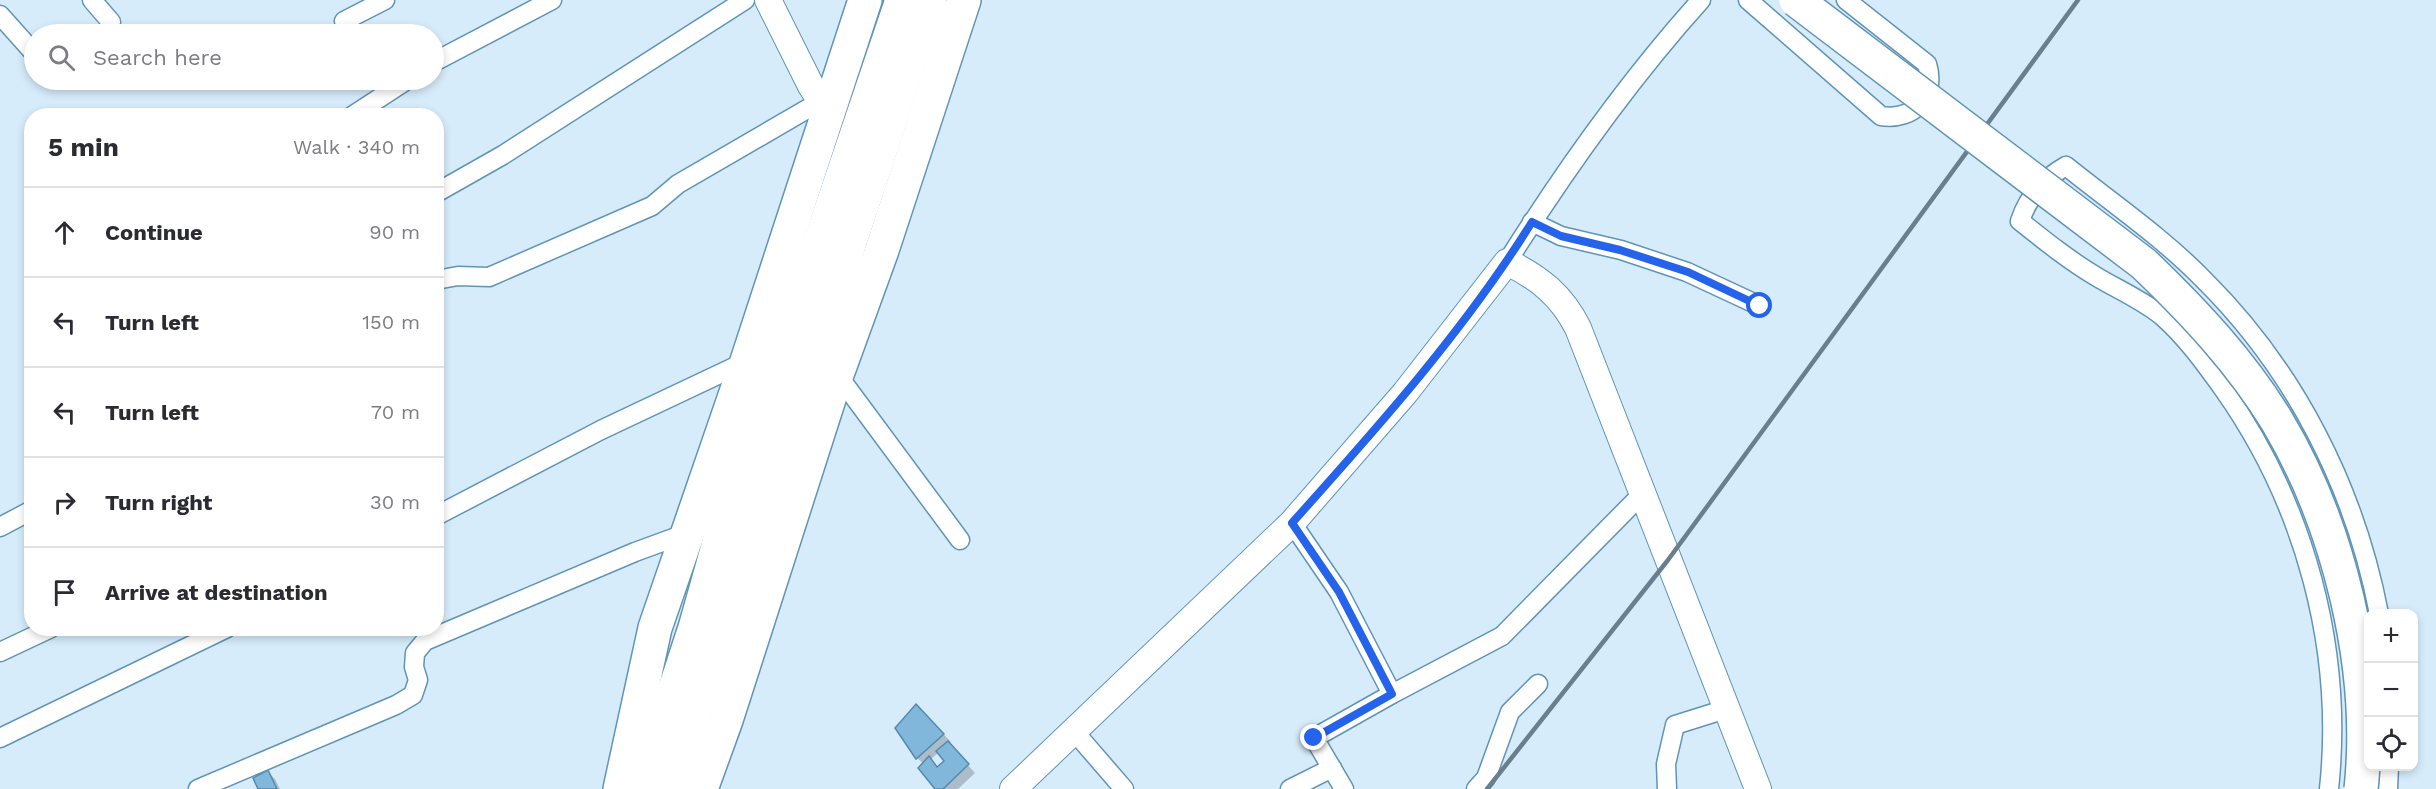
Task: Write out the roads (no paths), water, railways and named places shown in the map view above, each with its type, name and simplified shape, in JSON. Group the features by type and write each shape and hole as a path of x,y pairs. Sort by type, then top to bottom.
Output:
{"highway":[{"path":"623,787 656,628 747,361 827,101 865,0"},
{"path":"623,787 708,633 722,532 902,0"},
{"path":"669,789 708,633 930,0"},
{"path":"701,789 726,720 837,374 882,250 964,0"},
{"path":"1796,0 2144,264 2184,302 2233,358 2277,421 2312,490 2335,554 2352,615 2361,694 2363,768 2361,789"}],"street":[{"path":"92,0 111,22"},
{"path":"344,21 385,0"},
{"path":"444,57 552,0"},
{"path":"444,188 503,155 745,0"},
{"path":"444,279 458,276 489,277 652,206 678,184 827,101 811,86 768,0"},
{"path":"1013,789 1292,523 1405,393 1507,262 1610,110 1701,0"},
{"path":"1748,0 1881,116 1899,117 1908,114 1922,103 1926,96 1930,80 1927,64 1846,0"},
{"path":"0,15 24,42"},
{"path":"364,108 392,90"},
{"path":"2330,789 2332,735 2328,657 2313,582 2285,500 2255,439 2235,406 2213,375 2162,316 2068,258 2020,221 2033,194 2055,172 2066,166 2174,252 2204,279 2256,339 2301,405 2337,475 2364,550 2378,609"},
{"path":"1532,222 1561,236 1659,262 1724,288 1760,306"},
{"path":"1507,262 1525,270 1548,286 1570,313 1578,328 1758,789"},
{"path":"444,512 601,430 747,361"},
{"path":"837,374 960,540"},
{"path":"1344,789 1314,738 1490,643 1510,629 1642,494"},
{"path":"0,527 24,514"},
{"path":"1292,523 1339,592 1392,694"},
{"path":"444,633 635,552 687,533"},
{"path":"0,652 34,636"},
{"path":"0,738 208,636"},
{"path":"198,789 396,705 413,695 418,680 414,667 415,653 425,641 437,636"},
{"path":"1476,789 1486,778 1510,712 1538,684"},
{"path":"1667,789 1666,764 1675,725 1726,709"},
{"path":"1073,730 1124,789"},
{"path":"1290,789 1332,768"},
{"path":"2388,789 2390,771"}],"railway":[{"path":"1487,789 1668,560 2078,0"}]}
